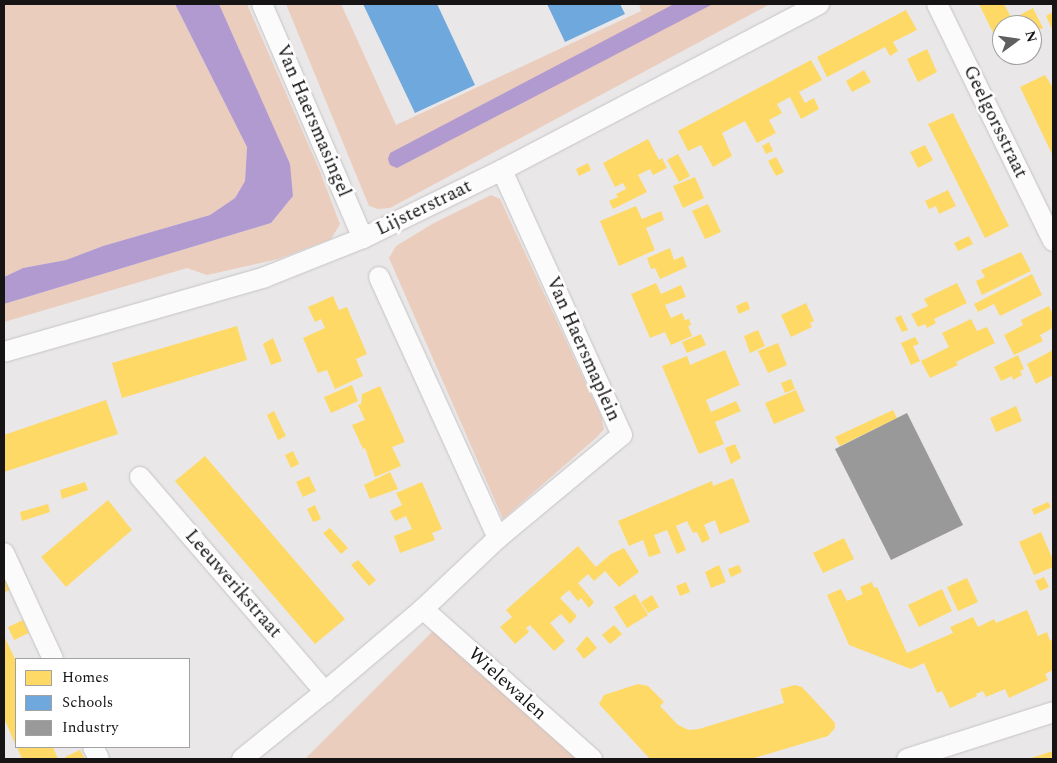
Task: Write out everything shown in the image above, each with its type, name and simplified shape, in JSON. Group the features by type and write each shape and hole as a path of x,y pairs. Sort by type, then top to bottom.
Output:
{"street":[{"name":"Van Haersmasingel","path":"262,4 363,238"},
{"name":"Lijsterstraat","path":"4,352 265,277 363,238 502,170 819,4"},
{"name":"Geelgorsstraat","path":"937,4 1053,240"},
{"name":"Van Haersmaplein","path":"423,609 498,538 622,435 502,170"},
{"path":"379,277 498,538"},
{"name":"Leeuwerikstraat","path":"140,477 325,692"},
{"path":"4,554 53,658"},
{"path":"242,759 423,609"},
{"name":"Wielewalen","path":"423,609 592,759"},
{"path":"907,759 1053,712"}],"shaded area":[{"path":"4,4 175,4 247,147 245,181 235,198 210,215 103,246 66,260 23,268 4,277"},
{"path":"175,4 219,4 290,164 293,196 271,223 4,304 4,277 23,268 66,260 103,246 210,215 235,198 245,181 247,147"},
{"path":"219,4 247,4 319,169 340,224 331,239 278,259 207,275 187,268 4,322 4,304 271,223 293,196 289,164"},
{"path":"286,4 341,4 396,125 641,11 639,4 770,4 390,208 378,209 369,206"},
{"path":"674,4 713,4 397,168 390,165 388,159 390,153"},
{"path":"491,195 500,199 601,416 604,429 503,519 389,258 396,246 434,223"},
{"path":"437,627 576,759 305,759"}],"building: Homes":[{"path":"979,4 1004,4 1010,15 992,15 992,31"},
{"path":"1033,8 1036,15 1020,15"},
{"path":"906,10 917,30 893,42 898,51 890,56 885,47 827,77 817,57"},
{"path":"1053,12 1053,31 1046,16"},
{"path":"927,49 937,72 918,82 907,59"},
{"path":"811,60 822,80 799,92 805,103 814,98 819,109 801,119 790,97 777,104 782,113 769,120 776,133 757,143 745,121 722,133 732,156 713,167 701,145 688,151 678,131"},
{"path":"864,70 871,82 852,92 846,81"},
{"path":"1045,75 1053,88 1053,156 1020,87"},
{"path":"953,113 1009,226 985,238 928,124"},
{"path":"648,139 659,160 662,158 667,168 653,175 650,169 638,175 647,192 613,209 609,201 618,197 616,194 626,189 623,183 615,187 603,163"},
{"path":"769,142 773,151 766,154 762,146"},
{"path":"925,145 933,160 918,168 910,152"},
{"path":"678,154 690,176 679,182 667,160"},
{"path":"776,157 784,172 776,176 768,161"},
{"path":"588,163 591,170 579,176 576,169"},
{"path":"695,177 704,198 683,208 673,186"},
{"path":"948,190 956,206 939,214 936,206 929,209 925,201"},
{"path":"708,204 721,232 705,239 692,211"},
{"path":"636,206 642,219 661,211 664,220 646,228 655,250 619,266 600,221"},
{"path":"969,236 973,244 958,251 954,243"},
{"path":"670,248 674,260 683,256 687,267 660,279 655,268 651,269 647,258"},
{"path":"1021,252 1031,271 982,295 976,281 985,277 981,270"},
{"path":"1032,274 1042,295 1000,316 994,304 978,312 974,304"},
{"path":"656,283 661,294 681,285 686,297 665,305 671,318 682,313 685,320 689,319 691,325 688,326 692,336 671,345 665,332 650,338 631,294"},
{"path":"957,283 967,303 934,319 936,323 927,328 925,324 918,327 911,314 928,306 924,299"},
{"path":"333,296 339,310 347,307 367,354 356,359 363,376 335,389 327,370 318,373 303,338 325,328 321,319 315,322 308,307"},
{"path":"747,301 750,309 739,314 736,306"},
{"path":"806,303 814,321 810,323 812,327 791,337 781,315"},
{"path":"1049,306 1053,315 1053,328 1040,335 1043,341 1014,355 1004,335 1023,325 1021,320"},
{"path":"901,315 908,330 902,332 895,318"},
{"path":"971,319 977,331 987,327 995,343 956,362 958,365 930,378 921,361 949,347 942,333"},
{"path":"237,326 247,360 122,398 112,363"},
{"path":"758,330 765,346 750,353 744,336"},
{"path":"701,334 706,345 687,353 682,342"},
{"path":"915,337 919,344 913,346 920,361 911,365 901,343"},
{"path":"273,338 282,361 271,365 263,344"},
{"path":"778,343 787,365 768,373 758,351"},
{"path":"725,350 740,385 706,400 711,412 736,401 741,411 715,422 724,444 699,454 662,366 687,356 690,365"},
{"path":"1053,350 1053,375 1036,384 1027,364"},
{"path":"1018,355 1024,369 1020,371 1022,375 1013,380 1012,376 1001,381 994,367"},
{"path":"791,379 795,389 785,393 781,383"},
{"path":"352,385 358,401 331,413 324,397"},
{"path":"380,386 405,442 392,447 401,466 375,477 365,448 363,449 352,425 365,420 358,405 361,404 362,394"},
{"path":"796,390 805,411 774,424 765,403"},
{"path":"106,400 118,434 4,472 4,435"},
{"path":"1016,406 1022,421 996,432 990,418"},
{"path":"893,410 897,418 840,446 835,437"},
{"path":"274,411 286,436 278,440 267,415"},
{"path":"735,444 741,458 731,464 725,448"},
{"path":"293,451 299,464 291,468 285,455"},
{"path":"205,456 345,619 315,644 175,481"},
{"path":"390,472 398,489 370,499 364,485"},
{"path":"309,476 316,491 303,497 296,482"},
{"path":"733,478 750,522 720,534 715,520 704,525 710,539 702,543 697,532 693,533 687,521 676,526 686,550 677,554 667,530 654,535 661,553 649,557 643,540 629,546 618,521 712,481 713,486"},
{"path":"85,482 88,490 62,499 60,490"},
{"path":"422,482 442,529 432,533 435,540 400,553 394,536 412,529 406,516 395,521 390,511 402,505 396,493"},
{"path":"108,500 132,530 66,587 41,557"},
{"path":"1048,502 1051,507 1034,515 1032,509"},
{"path":"48,504 50,512 22,521 20,512"},
{"path":"315,505 321,519 313,522 307,509"},
{"path":"330,528 348,548 341,554 323,533"},
{"path":"1041,532 1053,560 1053,567 1034,575 1019,542"},
{"path":"844,538 854,559 823,573 813,553"},
{"path":"578,546 596,567 611,554 624,548 639,572 619,587 605,571 594,581 588,574 578,583 594,602 589,608 581,598 578,601 569,590 560,598 577,616 570,624 561,614 550,623 565,641 554,651 530,625 526,628 529,632 515,644 500,627 512,617 506,610"},
{"path":"358,560 376,580 369,586 351,565"},
{"path":"719,565 726,582 711,588 705,572"},
{"path":"739,565 742,572 731,577 728,569"},
{"path":"4,577 10,590 4,592"},
{"path":"1044,577 1049,587 1040,591 1035,581"},
{"path":"967,578 978,602 958,611 947,587"},
{"path":"686,582 690,592 680,596 676,586"},
{"path":"872,582 874,588 877,587 907,653 953,633 950,627 973,617 978,627 994,619 996,623 1027,610 1038,636 1047,632 1050,641 1053,639 1053,670 1045,674 1048,680 1009,698 1005,689 986,697 983,691 976,694 977,696 950,708 942,691 937,693 924,663 911,669 849,645 827,595 841,589 847,601 863,594 860,587"},
{"path":"942,589 952,611 919,627 908,605"},
{"path":"635,594 648,615 627,628 614,607"},
{"path":"652,595 659,607 648,613 641,602"},
{"path":"23,620 29,633 14,640 8,627"},
{"path":"614,625 622,634 610,644 602,635"},
{"path":"4,636 15,659 15,744 4,718"},
{"path":"587,636 597,648 584,659 576,649"},
{"path":"638,684 648,686 664,702 660,706 678,725 689,730 699,729 784,703 780,689 795,685 802,687 835,723 835,728 828,736 751,759 650,759 599,704 604,695"},
{"path":"17,748 53,748 58,759 22,759"},
{"path":"80,750 85,759 66,759 65,757"},
{"path":"1053,751 1053,759 1028,759"}],"building: Schools":[{"path":"363,4 437,4 475,85 415,113"},
{"path":"547,4 620,4 625,14 565,42"}],"building: Industry":[{"path":"907,413 963,525 891,560 835,449"}]}
